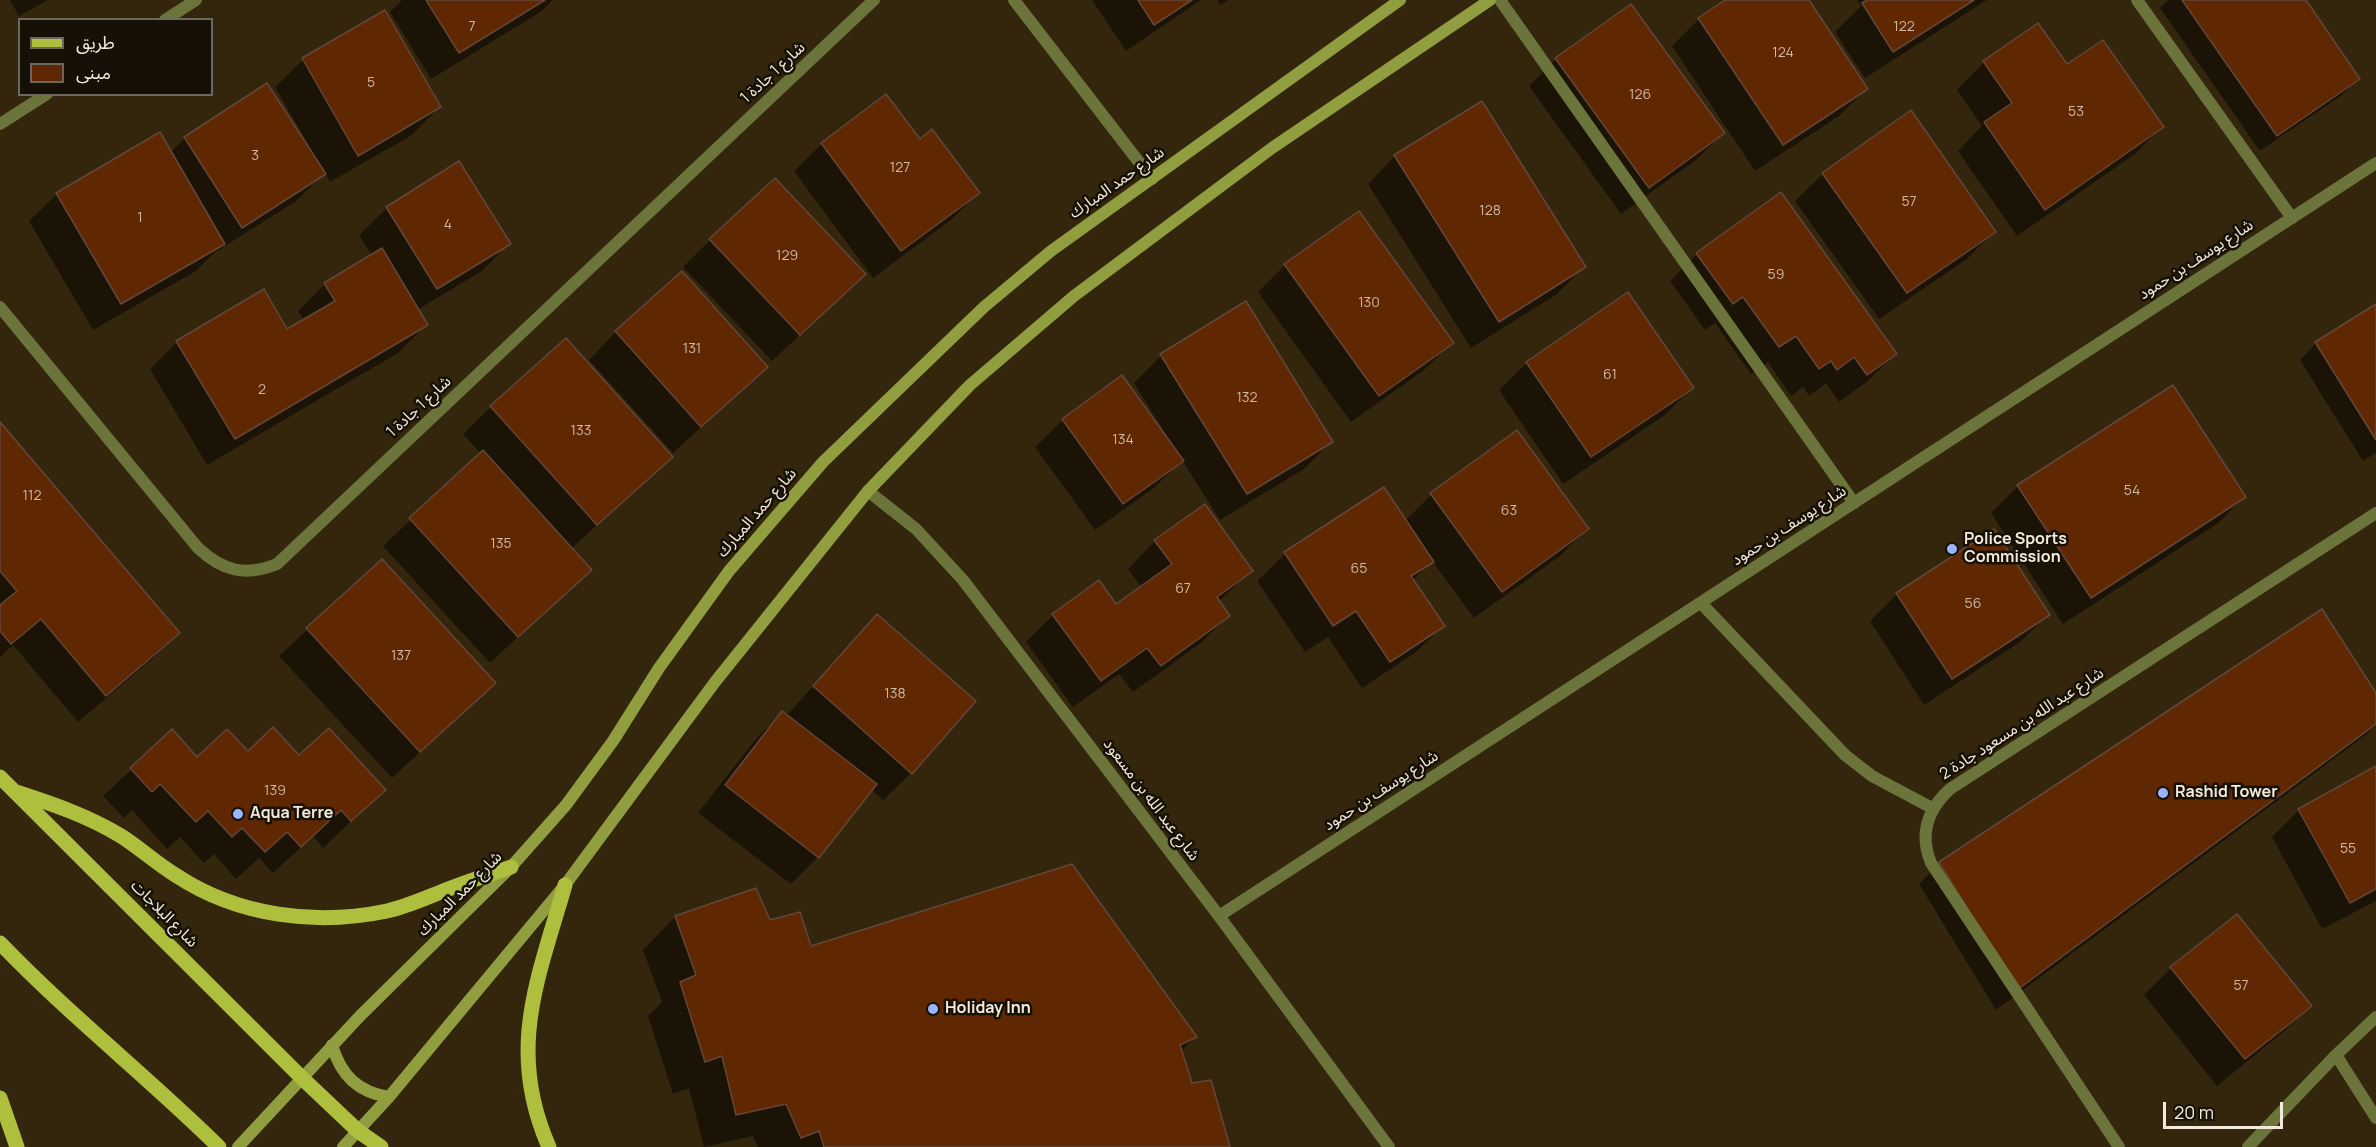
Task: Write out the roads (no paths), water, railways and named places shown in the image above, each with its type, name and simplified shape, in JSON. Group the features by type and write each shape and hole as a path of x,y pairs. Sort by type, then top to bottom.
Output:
{"main road":[{"name":"شارع حمد المبارك","path":"237,1147 332,1046 511,867 566,805 614,741 658,668 729,571 823,462 984,307 1051,251 1400,0"},
{"path":"343,1147 389,1097 565,885 715,682 868,491 970,385 1074,296 1272,148 1490,0"},
{"name":"شارع البلاجات","path":"0,777 302,1078 358,1131 381,1147"},
{"path":"16,792 56,805 95,822 122,837 177,877 210,894 245,908 282,915 319,919 388,910 511,867"},
{"path":"549,1147 539,1125 531,1092 527,1063 528,1032 532,1000 565,885"},
{"path":"0,943 34,979 176,1104 219,1147"},
{"path":"332,1046 337,1062 346,1076 358,1087 373,1094 389,1097"},
{"path":"0,1098 17,1147"}],"street":[{"path":"168,18 196,0"},
{"name":"شارع 1 جادة 1","path":"0,307 198,548 211,560 226,568 243,571 261,570 277,564 874,0"},
{"path":"1014,0 1152,179"},
{"path":"1500,0 1854,503"},
{"path":"2137,0 2292,218"},
{"path":"0,124 44,96"},
{"name":"شارع يوسف بن حمود","path":"1219,916 2376,163"},
{"name":"شارع عبد الله بن مسعود","path":"868,491 916,529 963,580 1219,916 1389,1147"},
{"name":"شارع عبد الله بن مسعود جادة 2","path":"2118,1147 1931,863 1924,836 1932,808 1950,789 2376,513"},
{"path":"1701,603 1845,755 1872,776 1932,808"},
{"path":"2248,1147 2336,1055 2376,1017"},
{"path":"2336,1055 2376,1118"}],"place":[{"name":"Police Sports Commission","path":"1952,549"},
{"name":"Rashid Tower","path":"2163,793"},
{"name":"Aqua Terre","path":"238,814"},
{"name":"Holiday Inn","path":"933,1009"}]}
